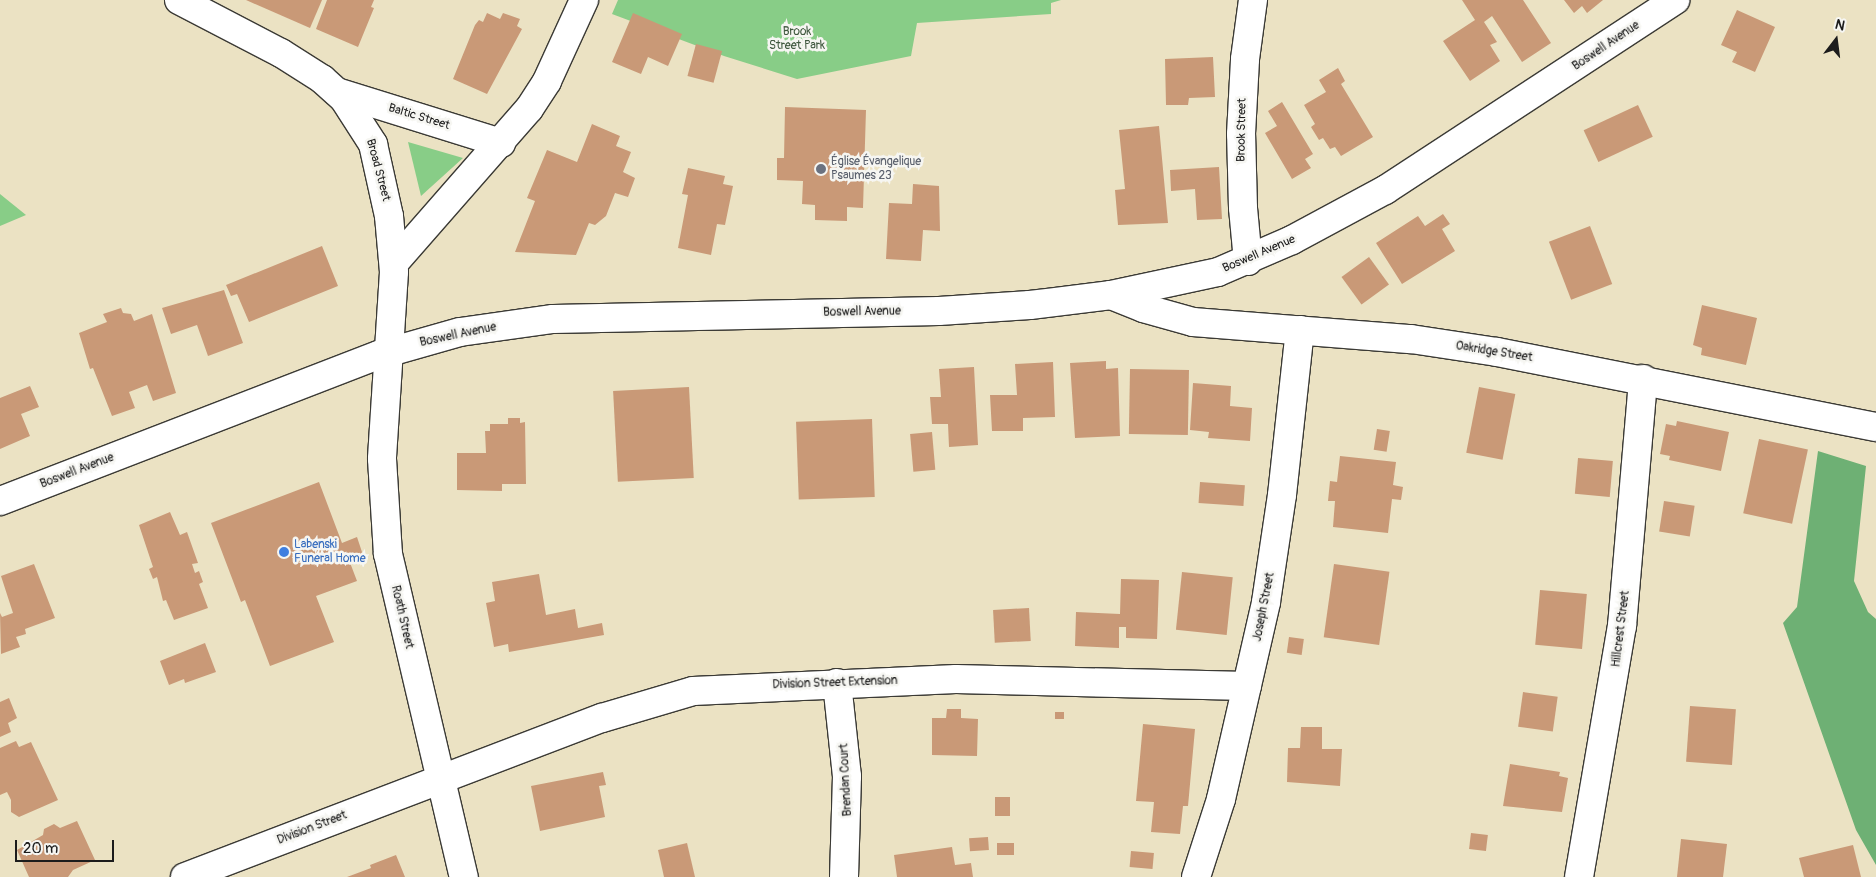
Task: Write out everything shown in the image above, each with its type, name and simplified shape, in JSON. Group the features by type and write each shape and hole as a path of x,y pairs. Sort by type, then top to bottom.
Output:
{"street":[{"name":"Broad Street","path":"179,0 281,53 337,92 360,120 373,144 389,216 394,263 390,352"},
{"path":"394,263 502,142 539,96 584,0"},
{"name":"Brook Street","path":"1248,261 1243,208 1241,134 1246,51 1253,0"},
{"name":"Boswell Avenue","path":"0,501 390,352 446,335 553,320 939,311 1111,295 1198,278 1248,261 1385,190 1675,0"},
{"name":"Baltic Street","path":"337,92 502,142"},
{"name":"Oakridge Street","path":"1111,295 1143,308 1194,322 1300,330 1479,349 1643,379 1876,427"},
{"name":"Joseph Street","path":"1196,877 1221,799 1274,556 1300,330"},
{"name":"Roath Street","path":"390,352 382,459 388,554 439,780 464,877"},
{"name":"Hillcrest Street","path":"1579,877 1622,626 1643,379"},
{"name":"Division Street Extension","path":"439,780 602,718 663,698 719,688 956,679 1247,686"},
{"name":"Brendan Court","path":"837,683 847,776 844,877"},
{"name":"Division Street","path":"185,877 439,780"}],"green space":[{"name":"Brook Street Park","path":"618,0 1061,0 1051,3 1051,14 917,23 911,56 797,79 724,56 612,14"},
{"path":"408,142 463,158 421,196"},
{"path":"0,194 26,215 0,226"},
{"path":"1818,451 1866,466 1854,581 1868,612 1876,619 1876,865 1856,830 1783,623 1797,607"}],"building":[{"path":"246,0 322,0 310,28"},
{"path":"327,0 374,0 371,7 374,8 358,47 316,29"},
{"path":"1462,0 1523,0 1551,43 1522,62 1492,16 1484,22 1497,42 1490,45 1500,61 1470,81 1443,41 1475,20"},
{"path":"1564,0 1603,0 1587,13 1582,6 1574,13"},
{"path":"1737,10 1775,27 1755,72 1732,62 1737,52 1721,45"},
{"path":"487,13 500,19 503,13 520,19 517,26 522,29 487,94 453,79 475,25 479,20 483,22"},
{"path":"633,13 682,34 668,66 648,57 641,74 612,62"},
{"path":"696,44 722,51 714,83 687,76"},
{"path":"1213,57 1215,97 1189,98 1188,105 1166,105 1165,59"},
{"path":"1338,68 1345,81 1341,84 1373,137 1341,156 1335,147 1330,149 1323,138 1319,140 1311,127 1315,124 1304,105 1326,92 1319,80"},
{"path":"1282,102 1313,154 1305,159 1311,168 1292,179 1265,133 1277,126 1268,111"},
{"path":"1638,105 1653,137 1598,162 1584,130"},
{"name":"Église Évangelique Psaumes 23","path":"785,107 866,110 863,208 847,207 847,221 815,220 815,205 802,204 803,181 777,180 777,158 784,158"},
{"path":"592,124 620,136 616,146 631,152 623,172 635,178 628,197 615,193 606,216 595,225 589,223 576,255 515,252 535,201 527,198 547,150 577,162"},
{"path":"1159,126 1168,223 1118,225 1115,190 1125,189 1119,130"},
{"path":"1219,167 1222,219 1197,220 1195,189 1171,191 1170,170"},
{"path":"688,168 725,176 723,184 733,186 725,225 717,224 711,255 678,248 688,195 682,194"},
{"path":"913,184 939,186 940,231 923,230 921,261 886,259 889,203 912,204"},
{"path":"1443,214 1450,224 1442,229 1455,251 1402,284 1376,243 1418,216 1425,226"},
{"path":"1590,226 1612,284 1571,300 1549,242"},
{"path":"322,246 338,286 249,322 237,294 231,296 226,285"},
{"path":"1369,257 1389,285 1361,304 1341,277"},
{"path":"224,290 243,343 208,356 197,325 171,334 162,308"},
{"path":"1702,305 1757,318 1746,365 1701,355 1702,348 1693,345"},
{"path":"121,308 123,313 131,314 134,321 152,314 176,393 153,401 147,385 129,392 135,408 112,416 93,368 90,369 79,333 107,322 103,314"},
{"path":"1106,361 1106,369 1118,368 1120,436 1075,438 1070,363"},
{"path":"1053,362 1055,417 1023,418 1023,431 992,431 990,395 1017,395 1015,364"},
{"path":"974,367 978,445 949,447 948,424 932,424 930,397 941,397 939,369"},
{"path":"1130,369 1189,370 1188,435 1129,434"},
{"path":"1193,383 1231,386 1230,406 1252,408 1250,441 1208,438 1209,432 1190,430"},
{"path":"30,386 39,407 21,414 30,436 0,449 0,398"},
{"path":"689,387 694,478 618,482 613,391"},
{"path":"1479,387 1515,394 1503,460 1466,453"},
{"path":"508,418 520,418 520,423 525,422 526,484 502,484 502,491 457,490 457,453 486,453 485,431 490,431 490,424 508,424"},
{"path":"872,419 875,497 799,500 796,422"},
{"path":"1677,421 1729,432 1721,471 1669,460 1670,456 1660,454 1666,424 1676,426"},
{"path":"1377,429 1390,431 1387,452 1374,450"},
{"path":"932,432 935,470 913,472 910,434"},
{"path":"1759,439 1808,449 1792,524 1743,513"},
{"path":"1340,456 1396,462 1393,485 1403,487 1401,500 1392,499 1388,533 1333,527 1335,501 1328,501 1330,481 1337,482"},
{"path":"1578,458 1613,461 1610,497 1575,494"},
{"path":"319,482 342,543 357,537 363,555 349,560 357,581 316,596 334,642 270,666 245,600 241,602 211,523"},
{"path":"1200,482 1245,485 1243,506 1199,503"},
{"path":"1664,501 1695,506 1690,536 1659,532"},
{"path":"170,512 180,535 187,532 198,563 192,564 195,573 199,571 203,582 199,584 208,608 174,620 166,600 163,601 157,577 153,579 149,569 153,567 139,525"},
{"path":"34,564 55,618 25,629 26,634 16,637 20,647 1,654 0,613 2,617 13,613 1,576"},
{"path":"1334,564 1389,572 1379,645 1324,637"},
{"path":"1182,572 1233,577 1227,635 1176,630"},
{"path":"539,574 546,615 575,609 578,628 602,623 604,635 509,652 508,644 494,647 486,603 495,601 492,582"},
{"path":"1121,579 1159,580 1157,639 1126,638 1126,627 1119,627 1119,648 1075,646 1076,612 1120,614"},
{"path":"1540,590 1587,594 1582,649 1535,645"},
{"path":"1029,608 1031,641 995,643 993,610"},
{"path":"1289,637 1304,639 1302,655 1287,653"},
{"path":"205,643 216,672 185,683 184,679 169,685 160,661"},
{"path":"1523,692 1558,697 1553,732 1518,727"},
{"path":"9,698 17,718 8,723 11,732 0,737 0,702"},
{"path":"1690,706 1736,709 1732,765 1686,762"},
{"path":"947,709 961,709 961,718 978,719 977,756 932,755 932,718 946,718"},
{"path":"1055,712 1064,712 1064,719 1055,719"},
{"path":"1143,724 1195,729 1188,806 1183,806 1180,834 1151,832 1154,802 1136,801"},
{"path":"1301,727 1322,727 1322,749 1342,749 1340,786 1287,782 1288,748 1300,748"},
{"path":"16,741 19,747 31,742 58,800 19,817 11,812 11,800 7,792 0,795 0,748"},
{"path":"1510,764 1560,772 1559,776 1568,778 1562,812 1503,806"},
{"path":"603,772 606,785 599,786 605,817 540,831 531,786"},
{"path":"995,797 1010,797 1010,816 995,816"},
{"path":"77,821 95,860 73,870 68,877 29,877 17,850 43,835 44,829 54,824 60,828"},
{"path":"1471,833 1488,835 1486,851 1469,849"},
{"path":"988,837 989,850 970,851 969,838"},
{"path":"1681,839 1727,844 1723,877 1677,877"},
{"path":"687,843 695,877 664,877 658,850"},
{"path":"997,843 1014,843 1014,855 997,855"},
{"path":"1853,845 1861,877 1804,877 1799,858"},
{"path":"952,847 955,865 971,863 973,877 897,877 894,855"},
{"path":"1131,851 1154,853 1153,869 1130,867"},
{"path":"396,855 405,877 347,877 371,868 370,865"}],"place":[{"name":"Église Évangelique Psaumes 23","path":"821,169"},
{"name":"Labenski Funeral Home","path":"284,552"}]}
